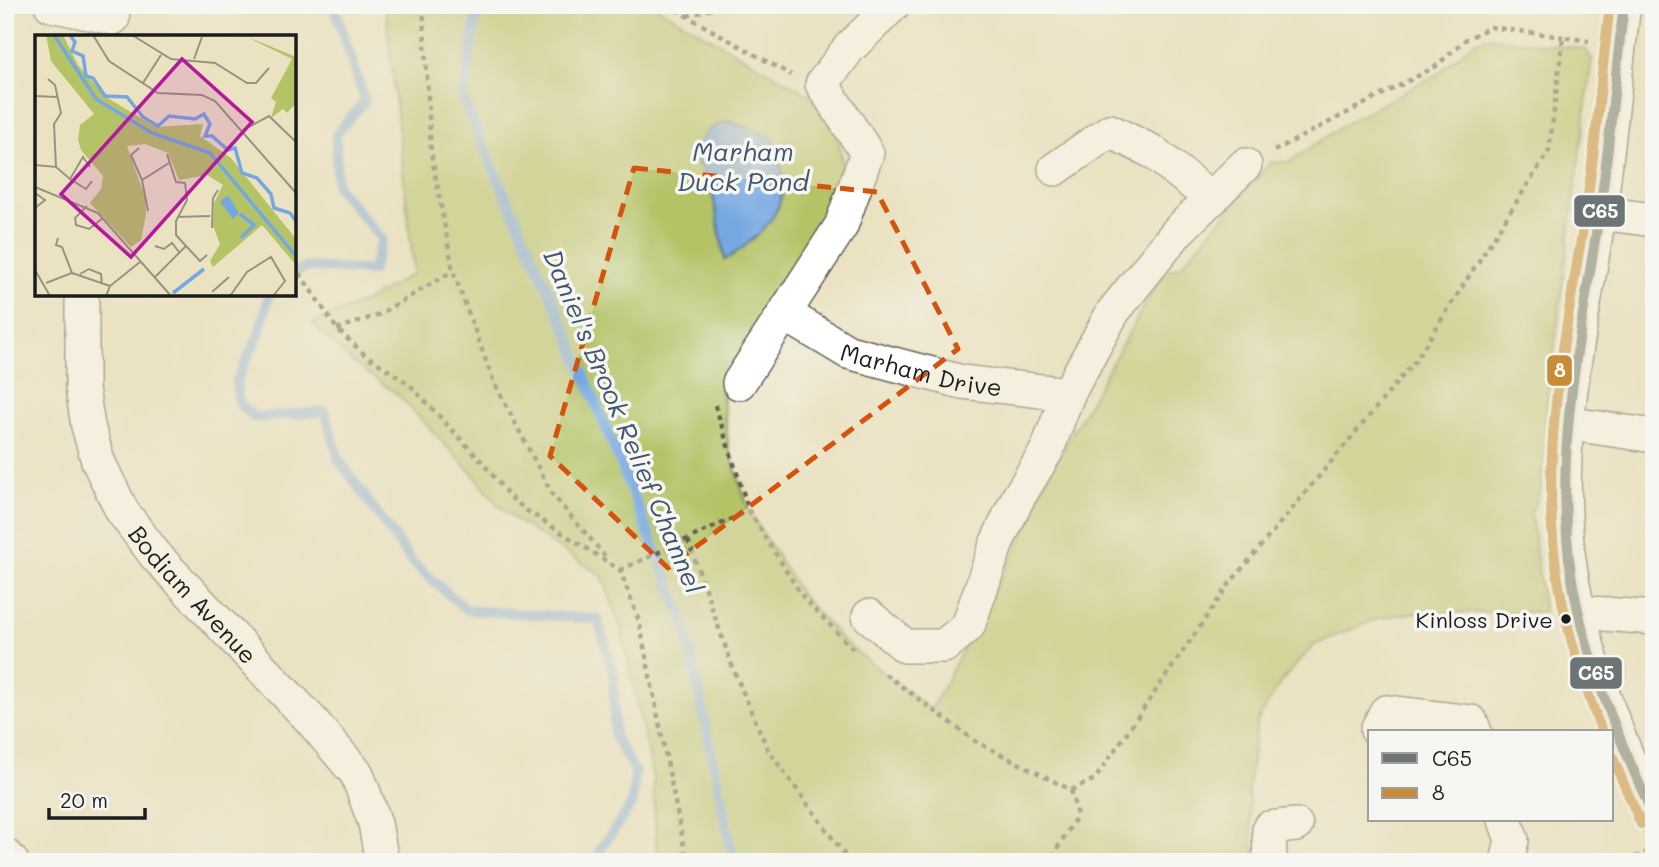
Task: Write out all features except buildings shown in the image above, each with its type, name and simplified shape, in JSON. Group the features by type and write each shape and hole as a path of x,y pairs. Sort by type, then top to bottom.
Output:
{"street":[{"path":"51,5 113,20"},
{"path":"739,383 841,226 867,153 822,84 849,48 893,5"},
{"path":"1624,5 1599,213 1565,423 1566,528 1579,612 1603,697 1654,818"},
{"path":"1055,169 1110,131 1153,152 1212,200"},
{"path":"869,616 905,646 944,646 968,626 993,552 1018,498 1047,450 1068,394 1113,312 1178,232 1245,165"},
{"path":"1599,213 1654,220"},
{"name":"Bodiam Avenue","path":"82,296 82,388 88,426 98,461 122,511 156,556 312,720 358,774 375,823 382,862"},
{"name":"Marham Drive","path":"785,314 848,352 962,382 1068,394"},
{"path":"1565,423 1654,436"},
{"path":"1579,612 1654,618"},
{"path":"1377,730 1386,712 1471,722 1474,730"},
{"path":"1506,822 1512,840 1507,862"},
{"path":"1270,862 1269,828 1297,825"},
{"path":"5,855 12,862"}],"path":[{"path":"423,5 431,152 453,271 494,380 552,494 609,561"},
{"path":"667,5 796,78 822,84"},
{"path":"686,16 725,5"},
{"path":"1245,165 1435,67 1465,40 1490,27 1619,46"},
{"path":"1071,790 1095,779 1230,583 1415,360 1549,151 1563,37"},
{"path":"296,268 337,329 364,354 409,384 526,510 620,570 639,621 687,862"},
{"path":"337,329 378,315 453,271"},
{"path":"620,570 749,511"},
{"path":"688,540 734,671 768,750 850,862"},
{"path":"1626,862 1654,849"}],"highlighted area":[{"path":"634,168 877,192 958,349 668,568 550,456"}],"green space":[{"path":"385,5 653,5 808,94 820,107 829,119 840,146 840,191 835,207 721,385 729,449 749,511 802,596 844,642 931,710 1023,536 1045,481 1164,271 1180,267 1271,162 1289,162 1348,122 1439,73 1473,43 1486,37 1585,49 1592,59 1545,421 1543,484 1531,513 1544,612 1412,613 1379,618 1314,645 1280,683 1257,722 1248,789 1255,862 657,862 653,778 621,628 602,576 514,519 498,505 472,473 397,394 353,363 312,323 364,302 414,273"}],"water":[{"name":"Marham Duck Pond","path":"728,121 772,137 780,158 783,177 782,194 769,222 743,248 725,260 711,185 692,153 709,129"}],"waterway":[{"path":"296,271 308,267 372,271 382,239 337,187 336,134 365,101 334,5"},
{"name":"Daniel's Brook Relief Channel","path":"478,5 463,101 565,327 684,621 734,862"},
{"path":"268,296 259,334 236,382 239,403 255,418 325,411 339,460 412,562 467,610 598,619 614,676 614,736 635,772 632,804 600,850 603,862"}],"transit line":[{"name":"8","path":"1601,730 1576,657 1563,606 1554,553 1551,488 1555,410 1589,190 1610,5"},
{"name":"C65","path":"1624,5 1603,189 1571,393 1565,483 1566,528 1577,605 1594,667 1604,698 1654,817"},
{"name":"8","path":"1614,761 1641,824"}],"place":[{"name":"Kinloss Drive","path":"1566,619"}]}
